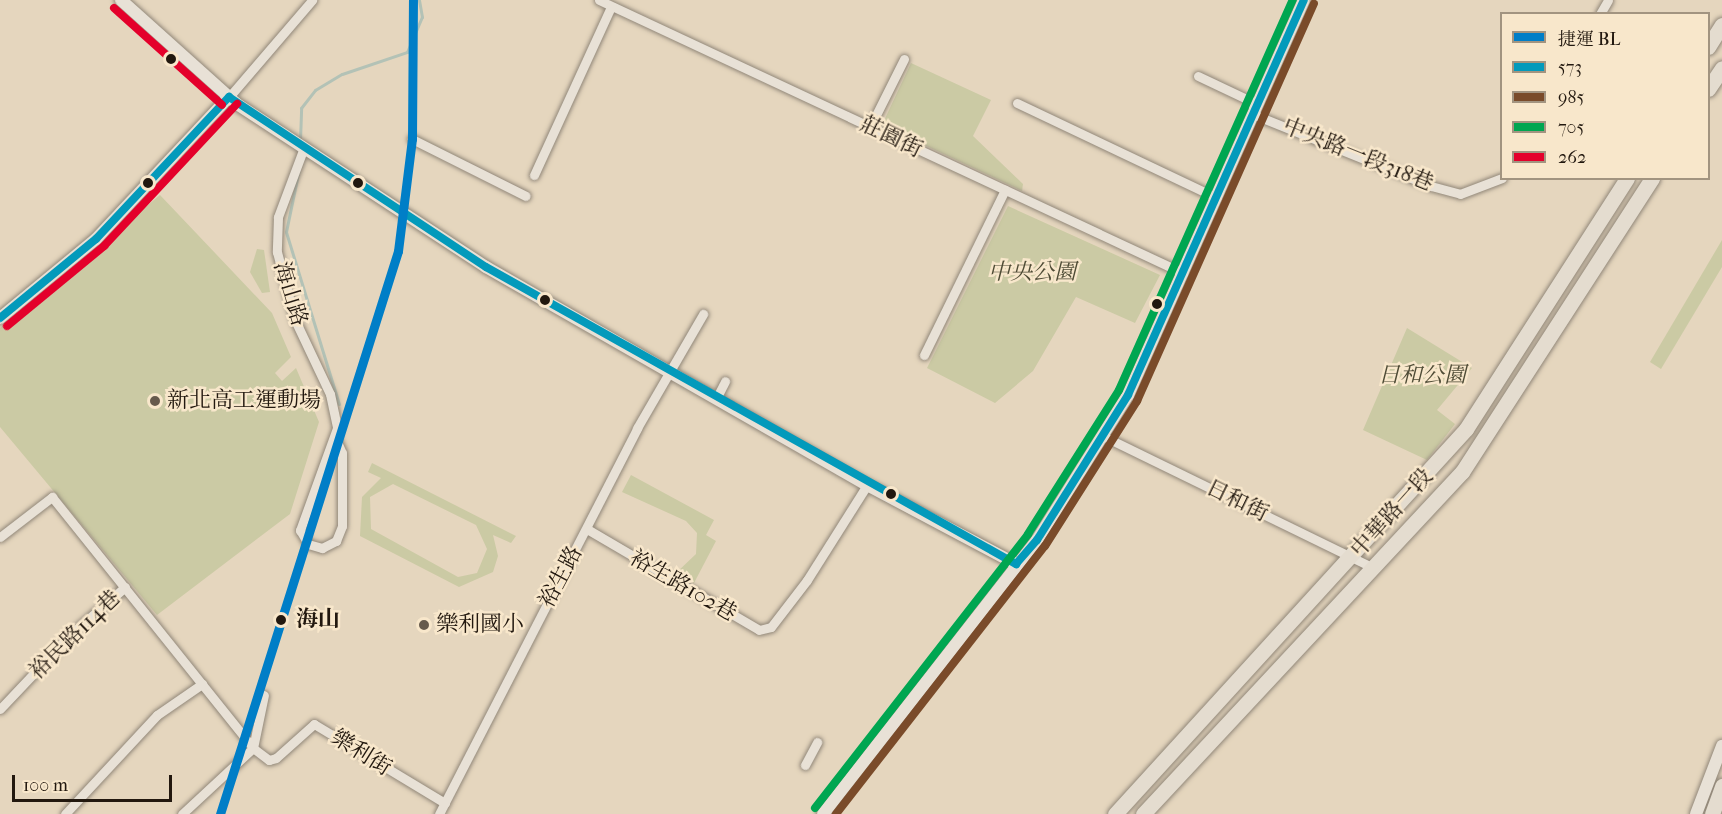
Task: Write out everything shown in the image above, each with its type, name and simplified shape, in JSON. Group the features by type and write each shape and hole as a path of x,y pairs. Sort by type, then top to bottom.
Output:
{"main road":[{"path":"1710,44 1722,25"},
{"path":"1710,86 1722,68"},
{"name":"中華路一段","path":"1114,814 1353,557 1466,429 1626,180"},
{"name":"中華路一段","path":"1143,814 1487,439 1651,180"},
{"path":"1712,814 1722,786"}],"street":[{"path":"121,0 229,97 303,150 484,266 867,485 1016,564"},
{"name":"莊園街","path":"599,0 1183,273"},
{"path":"823,814 1016,564 1103,436 1128,395 1256,115 1304,0"},
{"path":"0,318 96,239 229,97 308,2"},
{"path":"534,175 611,7"},
{"path":"870,127 904,59"},
{"path":"1198,76 1251,101 1256,115"},
{"path":"1017,103 1217,198"},
{"name":"中央路一段318巷","path":"1256,115 1460,194 1500,179"},
{"path":"412,139 526,196"},
{"name":"海山路","path":"303,150 278,218 277,252 295,320 330,394 335,436 342,453 342,526 336,541 322,548 308,544 300,530 335,436"},
{"path":"924,355 1005,190"},
{"name":"裕生路","path":"439,814 669,373 703,314"},
{"path":"716,399 725,381"},
{"name":"日和街","path":"1103,436 1372,567"},
{"name":"裕生路102巷","path":"587,529 759,630 778,618 867,485"},
{"path":"0,537 52,497 253,748"},
{"name":"裕民路114巷","path":"0,709 70,635 125,587"},
{"path":"65,814 157,715 202,684"},
{"path":"182,814 253,748 264,695"},
{"name":"樂利街","path":"253,748 269,760 276,758 314,724 445,803"},
{"path":"805,765 818,741"},
{"path":"1696,814 1722,746"},
{"path":"1719,814 1722,804"}],"green space":[{"path":"911,63 991,100 973,136 1023,184 1022,191 882,125"},
{"name":"新北高工運動場","path":"160,195 272,313 291,357 275,373 282,381 296,368 319,422 290,514 157,615 0,427 0,328"},
{"name":"中央公園","path":"1008,206 1160,275 1135,323 1076,297 1033,371 995,403 927,368"},
{"path":"1722,240 1722,267 1661,369 1650,362"},
{"path":"257,249 264,250 270,292 262,293 250,272"},
{"name":"日和公園","path":"1407,328 1472,368 1437,410 1455,424 1427,460 1363,430"},
{"path":"372,463 516,536 511,543 493,535 498,556 493,572 459,587 360,536 362,497 381,478 368,472","holes":["393,484 476,525 487,549 477,573 458,577 371,529 370,497"]},
{"path":"631,475 714,520 706,535 716,541 694,583 676,573 696,554 697,533 686,521 622,492"}],"waterway":[{"path":"300,141 301,108 315,90 342,74 407,52 422,17 419,0"},
{"path":"299,169 286,232 339,404"}],"metro line":[{"name":"BL","path":"220,814 398,251 412,139 413,0"}],"transit line":[{"name":"705","path":"815,808 1028,534 1119,390 1293,0"},
{"name":"573","path":"1016,564 1037,540 1128,395 1304,0"},
{"name":"985","path":"836,814 1045,546 1137,401 1314,4"},
{"name":"262","path":"114,8 222,105"},
{"name":"573","path":"229,97 486,267 1016,564"},
{"name":"573","path":"0,318 96,239 229,97"},
{"name":"262","path":"7,326 104,246 237,104"}],"place":[{"name":"新北高工運動場","path":"155,401"},
{"name":"海山","path":"281,620"},
{"name":"樂利國小","path":"424,625"}]}
